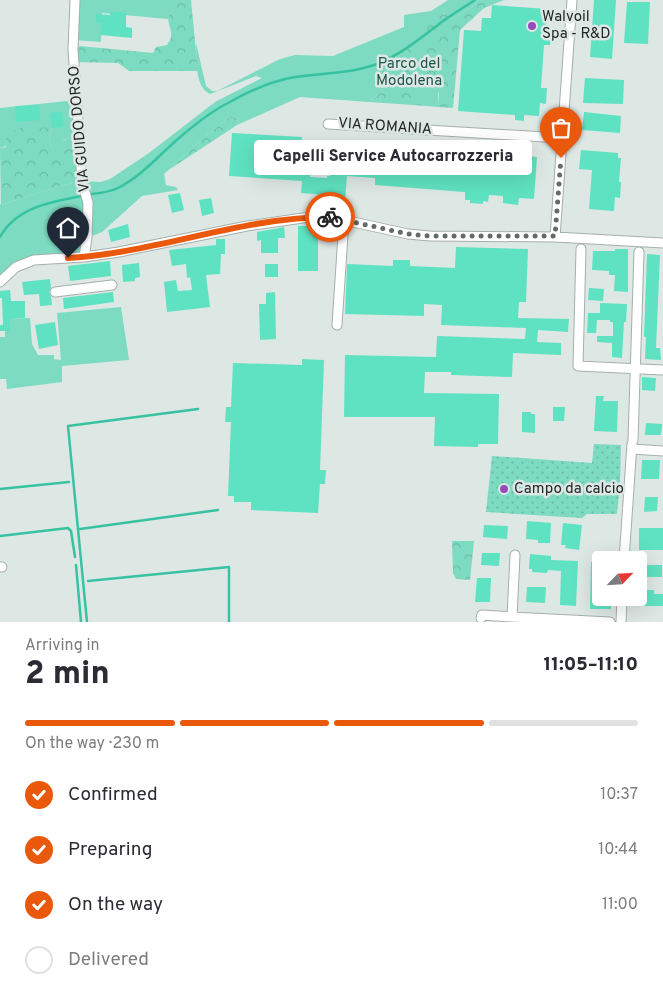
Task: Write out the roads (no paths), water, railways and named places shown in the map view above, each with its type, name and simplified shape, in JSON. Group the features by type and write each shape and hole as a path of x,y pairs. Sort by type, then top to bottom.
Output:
{"street":[{"name":"VIA GUIDO DORSO","path":"75,0 73,50 82,181 88,203 87,238 84,257"},
{"path":"555,236 572,0"},
{"name":"VIA ROMANIA","path":"328,124 562,138"},
{"path":"0,282 9,272 24,263 44,259 84,257 143,248 247,226 310,217 330,217 415,235 555,236 663,243"},
{"path":"337,325 344,220"},
{"path":"581,249 578,366 663,370"},
{"path":"624,551 632,444 639,252"},
{"path":"55,292 112,286"},
{"path":"632,444 663,451"},
{"path":"512,616 515,555"},
{"path":"621,622 622,606"},
{"path":"481,618 482,615 610,622"}],"waterway":[{"path":"0,237 17,217 28,211 53,202 109,191 127,183 196,124 244,94 286,79 346,71 377,64 403,50 475,0"},
{"path":"87,622 68,426 198,409"},
{"path":"0,489 69,482"},
{"path":"80,529 218,510"},
{"path":"0,536 68,528 71,531 75,557"},
{"path":"76,565 81,622"},
{"path":"88,581 229,567 229,622"}],"place":[{"name":"Walvoil Spa - R&D","path":"532,26"},
{"name":"Capelli Service Autocarrozzeria","path":"561,158"},
{"name":"Campo da calcio","path":"504,489"}],"park label":[{"name":"Parco del Modolena","path":"409,72"}]}
